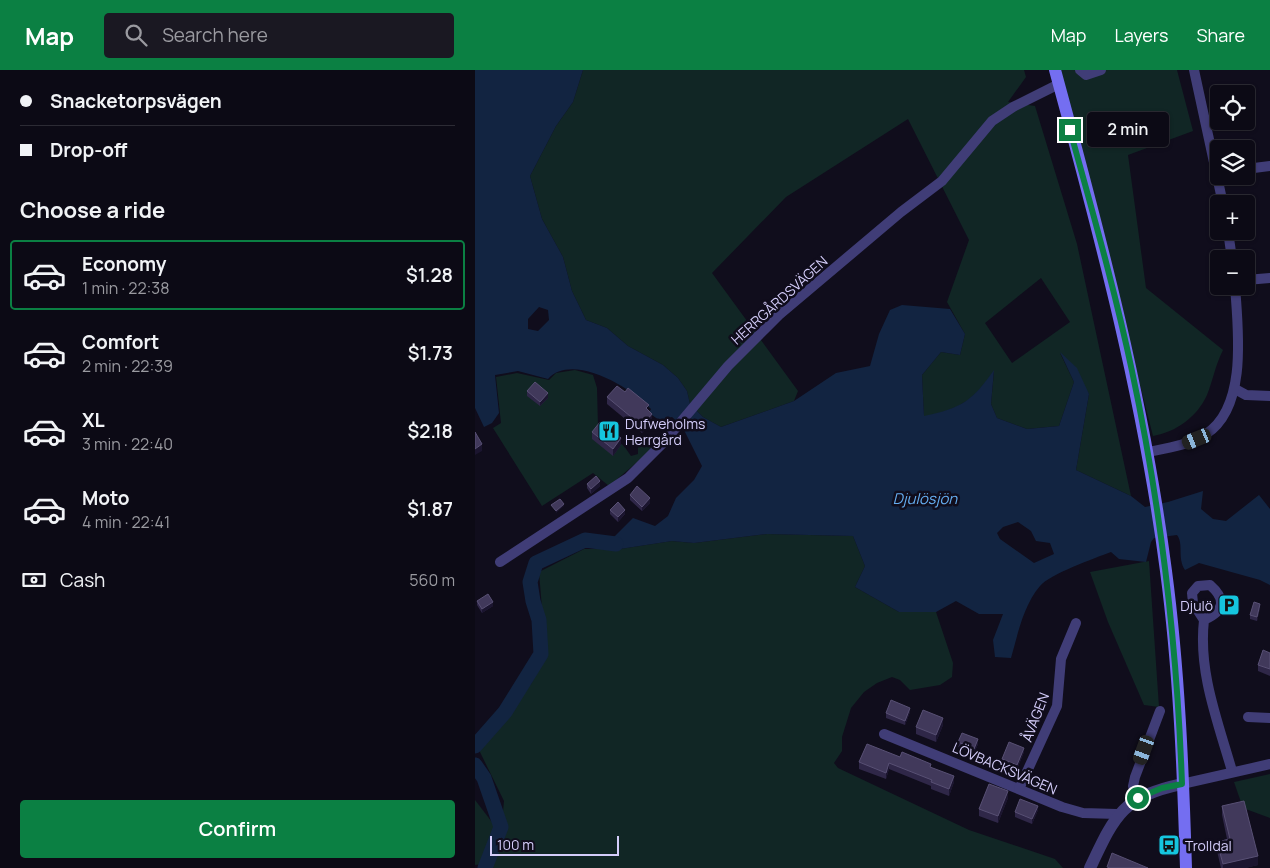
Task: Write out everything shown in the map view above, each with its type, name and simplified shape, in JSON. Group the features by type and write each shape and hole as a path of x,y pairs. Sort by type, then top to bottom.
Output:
{"main road":[{"path":"1055,70 1116,301 1148,452 1161,537 1179,692 1186,868"}],"street":[{"path":"1082,72 1101,70"},
{"path":"1194,70 1210,141"},
{"name":"HERRGÅRDSVÄGEN","path":"500,562 628,478 679,425 741,352 779,315 901,212 947,176 991,121 1013,107 1059,84"},
{"path":"1255,168 1270,166"},
{"path":"1255,279 1270,278"},
{"path":"1148,452 1188,443 1210,431 1227,409 1235,389 1238,351 1235,295"},
{"path":"1235,389 1246,396 1270,396"},
{"path":"1205,620 1202,638 1207,683 1232,771"},
{"name":"ÅVÄGEN","path":"1019,789 1057,706 1061,659 1076,623"},
{"path":"1138,798 1133,786 1135,778 1160,711"},
{"path":"1248,717 1270,718"},
{"name":"LÖVBACKSVÄGEN","path":"884,734 1062,808 1083,813 1117,814"},
{"path":"1090,868 1117,814 1138,798 1162,788 1270,764"}],"green space":[{"path":"583,70 1024,70 1026,77 1008,102 1035,106 1077,244 1131,496 1076,470 1089,394 1060,353 1074,382 1059,426 1027,429 997,418 991,404 994,371 979,390 965,402 957,407 924,417 922,375 941,352 960,355 965,334 947,302 969,240 908,119 786,197 712,273 798,391 794,401 721,427 703,417 690,404 687,391 678,378 663,365 628,346 607,328 586,320 572,291 563,257 542,219 530,176 556,126 573,102","holes":["1041,278 1070,322 1012,363 985,323"]},
{"path":"1060,70 1177,70 1193,131 1128,155 1146,288 1223,350 1207,395 1198,410 1178,427 1162,434 1153,436"},
{"path":"575,370 593,375 597,388 598,426 624,446 631,456 638,454 638,445 653,446 649,452 609,486 593,473 542,506 493,428 501,423 496,377 517,373 549,380 556,373"},
{"path":"767,534 853,536 865,566 855,587 899,612 936,612 953,663 952,677 940,685 910,690 900,680 892,677 877,683 864,692 851,708 842,737 842,751 834,763 838,768 969,830 1055,859 1063,868 488,868 501,833 504,801 479,750 531,684 546,657 539,572 584,549 620,549 672,541 694,543"},
{"path":"1149,561 1159,707 1144,705 1108,622 1090,572"},
{"path":"1270,774 1270,818 1243,808 1234,782"},
{"path":"475,800 498,830 484,864 475,865"}],"water":[{"name":"Djulösjön","path":"475,70 583,70 573,102 556,126 530,176 542,219 563,257 572,291 586,320 607,328 628,346 663,365 678,378 687,391 690,404 703,417 721,427 794,401 836,373 870,366 879,334 890,310 902,305 950,309 965,334 960,355 941,352 922,375 924,416 948,410 965,402 979,389 994,370 991,404 997,418 1027,429 1059,426 1074,382 1060,352 1077,368 1089,394 1076,470 1131,496 1145,507 1203,491 1201,509 1213,519 1226,521 1259,495 1270,509 1270,585 1260,580 1199,563 1185,570 1181,561 1180,543 1177,535 1154,538 1151,542 1146,562 1119,559 1111,552 1073,567 1045,581 1034,594 1025,611 1011,658 995,657 993,640 1003,614 979,614 956,601 936,612 899,612 855,587 865,566 853,536 767,534 694,543 672,541 620,549 613,538 633,518 655,526 668,516 676,498 694,480 702,466 682,426 672,417 659,420 649,413 651,409 642,401 616,383 586,371 572,369 559,372 548,379 518,371 495,375 499,413 492,423 484,427 475,408","holes":["539,307 548,310 549,320 538,331 528,329 528,319","1018,522 1031,531 1036,541 1050,543 1054,554 1034,563 1000,539 997,533 1003,527"]}],"building":[{"path":"535,382 548,393 540,402 527,391"},
{"path":"617,386 625,392 628,388 649,405 646,408 652,414 642,426 607,397"},
{"path":"600,422 621,438 613,449 592,432"},
{"path":"475,432 482,444 475,449"},
{"path":"596,476 600,481 591,489 587,484"},
{"path":"637,486 650,498 642,507 630,495"},
{"path":"560,499 564,504 556,511 551,505"},
{"path":"618,502 625,510 618,517 610,510"},
{"path":"488,594 493,602 482,609 477,601"},
{"path":"1254,602 1260,604 1257,617 1250,615"},
{"path":"1263,650 1270,653 1270,669 1258,665"},
{"path":"891,700 910,708 905,721 886,713"},
{"path":"923,710 943,718 936,735 916,727"},
{"path":"962,733 978,739 974,749 958,742"},
{"path":"1009,742 1024,748 1017,765 1002,759"},
{"path":"867,744 900,757 902,752 931,764 930,767 954,776 949,789 889,763 886,773 859,762"},
{"path":"989,784 1008,791 998,816 979,809"},
{"path":"1020,799 1038,806 1032,819 1015,812"},
{"path":"1244,801 1258,856 1223,864 1217,842 1230,839 1222,806"},
{"path":"1112,853 1148,868 1107,867"}],"waterway":[{"path":"475,746 505,712 541,654 539,620 530,582 536,563 585,540 616,544"},
{"path":"475,765 484,778 501,827 485,868"}],"place":[{"name":"Dufweholms Herrgård","path":"609,431"},
{"name":"Djulö","path":"1229,605"},
{"name":"Trolldal","path":"1169,845"}],"route":[{"path":"1070,130 1090,199 1132,371 1148,452 1173,630 1179,692 1182,784 1162,788 1138,798"}]}
